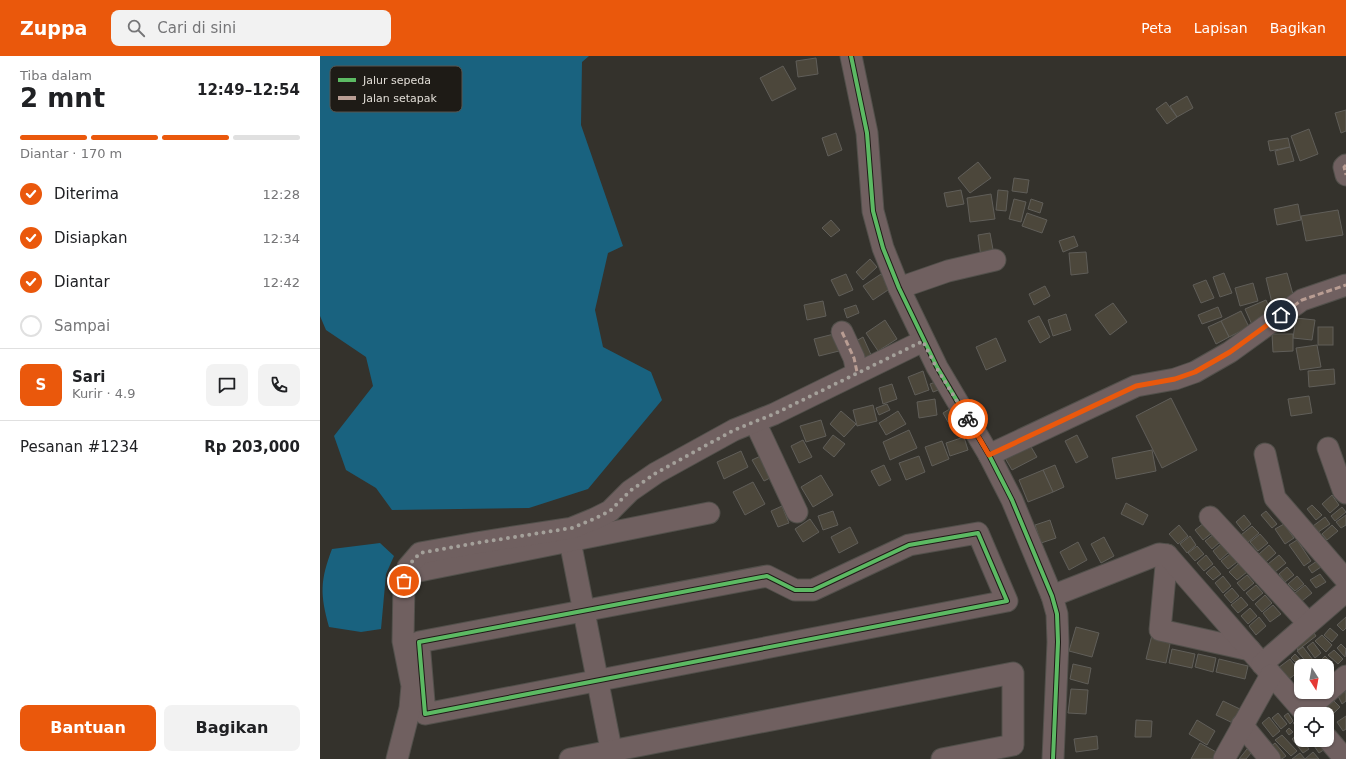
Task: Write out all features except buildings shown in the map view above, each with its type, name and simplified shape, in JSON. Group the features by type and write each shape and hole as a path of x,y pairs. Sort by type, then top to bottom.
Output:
{"street":[{"path":"851,56 867,134 873,211 878,233 899,288 923,341 936,367 989,455 1012,500 1052,596 1057,614 1058,642 1054,759"},
{"path":"1346,165 1344,167 1346,175"},
{"path":"899,288 948,271 995,260"},
{"path":"989,455 1136,386 1175,379 1195,372 1230,352 1302,300 1346,285"},
{"path":"842,332 854,358 857,372"},
{"path":"396,759 410,708 412,686 404,641 404,581 408,566 420,553 572,528 610,511 630,491 656,473 734,430 755,422 923,341"},
{"path":"755,422 797,512"},
{"path":"1328,448 1346,494"},
{"path":"1265,454 1275,498 1346,580"},
{"path":"419,571 708,513"},
{"path":"1210,517 1308,623"},
{"path":"978,533 1007,601 426,714 419,642 584,611 767,576 795,590 813,590 909,545 978,533"},
{"path":"570,541 613,755"},
{"path":"1052,596 1159,554 1166,555 1300,707"},
{"path":"1166,555 1160,630 1261,663"},
{"path":"1224,759 1242,725 1261,663 1346,591"},
{"path":"570,759 613,755 1014,673 1013,745 942,759"},
{"path":"1312,707 1346,676"},
{"path":"1242,725 1270,759"},
{"path":"1334,745 1345,756"}],"water":[{"path":"320,56 589,56 582,62 581,125 623,246 608,253 595,310 603,347 651,372 662,400 588,489 529,508 392,510 376,488 346,470 334,436 373,386 366,357 326,330 320,316"},
{"path":"380,543 394,556 386,574 381,629 361,632 329,627 324,605 323,579 332,549"}],"marked path":[{"path":"1346,165 1344,167 1346,175"},
{"path":"989,455 1136,386 1175,379 1195,372 1230,352 1302,300 1346,285"},
{"path":"842,332 854,358 857,372"}],"cycle path":[{"path":"851,56 867,133 873,211 883,248 899,288 937,367 989,455 1012,500 1052,596 1057,614 1058,642 1053,759"},
{"path":"978,533 1007,601 425,714 419,642 767,576 795,590 813,590 909,545 978,533"}],"way so far":[{"path":"404,581 408,566 420,553 572,528 594,519 610,511 630,491 656,473 734,430 798,403 857,372 882,362 923,341 936,367 968,419"}],"route":[{"path":"968,419 989,455 1136,386 1144,383 1175,379 1195,372 1230,352 1281,315"}]}
